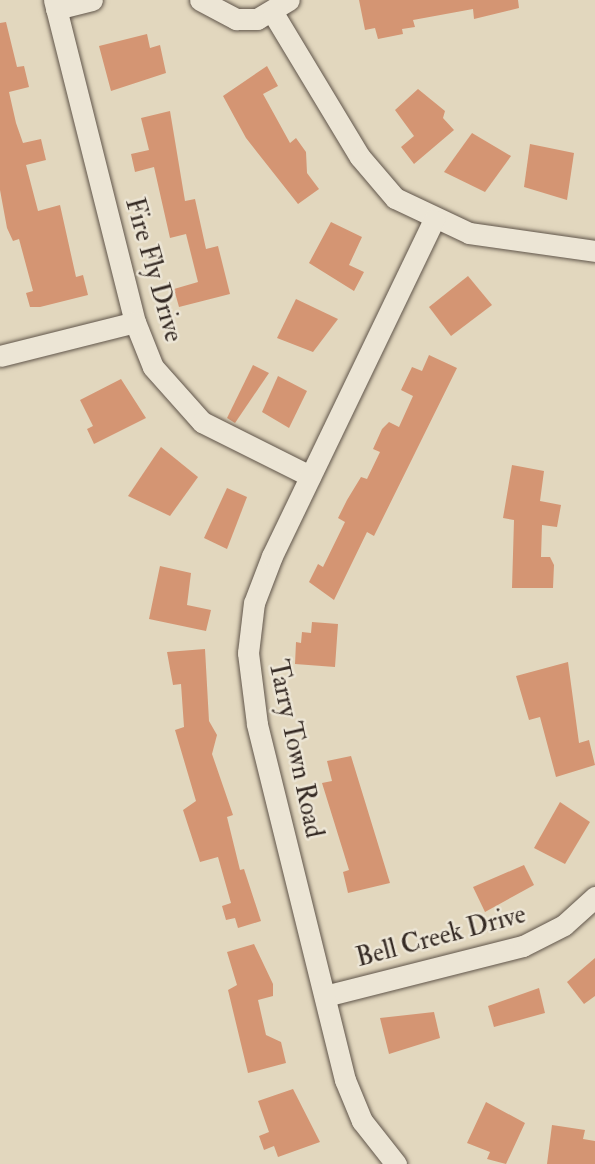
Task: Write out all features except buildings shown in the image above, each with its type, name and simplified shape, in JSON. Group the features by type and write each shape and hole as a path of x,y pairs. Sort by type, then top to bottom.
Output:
{"street":[{"path":"55,5 92,0"},
{"path":"200,0 236,19 281,6 371,172 395,198 434,220 490,237 595,251"},
{"name":"Fire Fly Drive","path":"55,5 135,322 153,367 181,404 222,434 310,476"},
{"name":"Tarry Town Road","path":"396,1164 373,1139 354,1104 325,996 248,676 250,627 261,581 434,220"},
{"path":"0,356 135,322"},
{"name":"Bell Creek Drive","path":"325,996 523,946 564,925 595,897"}]}
